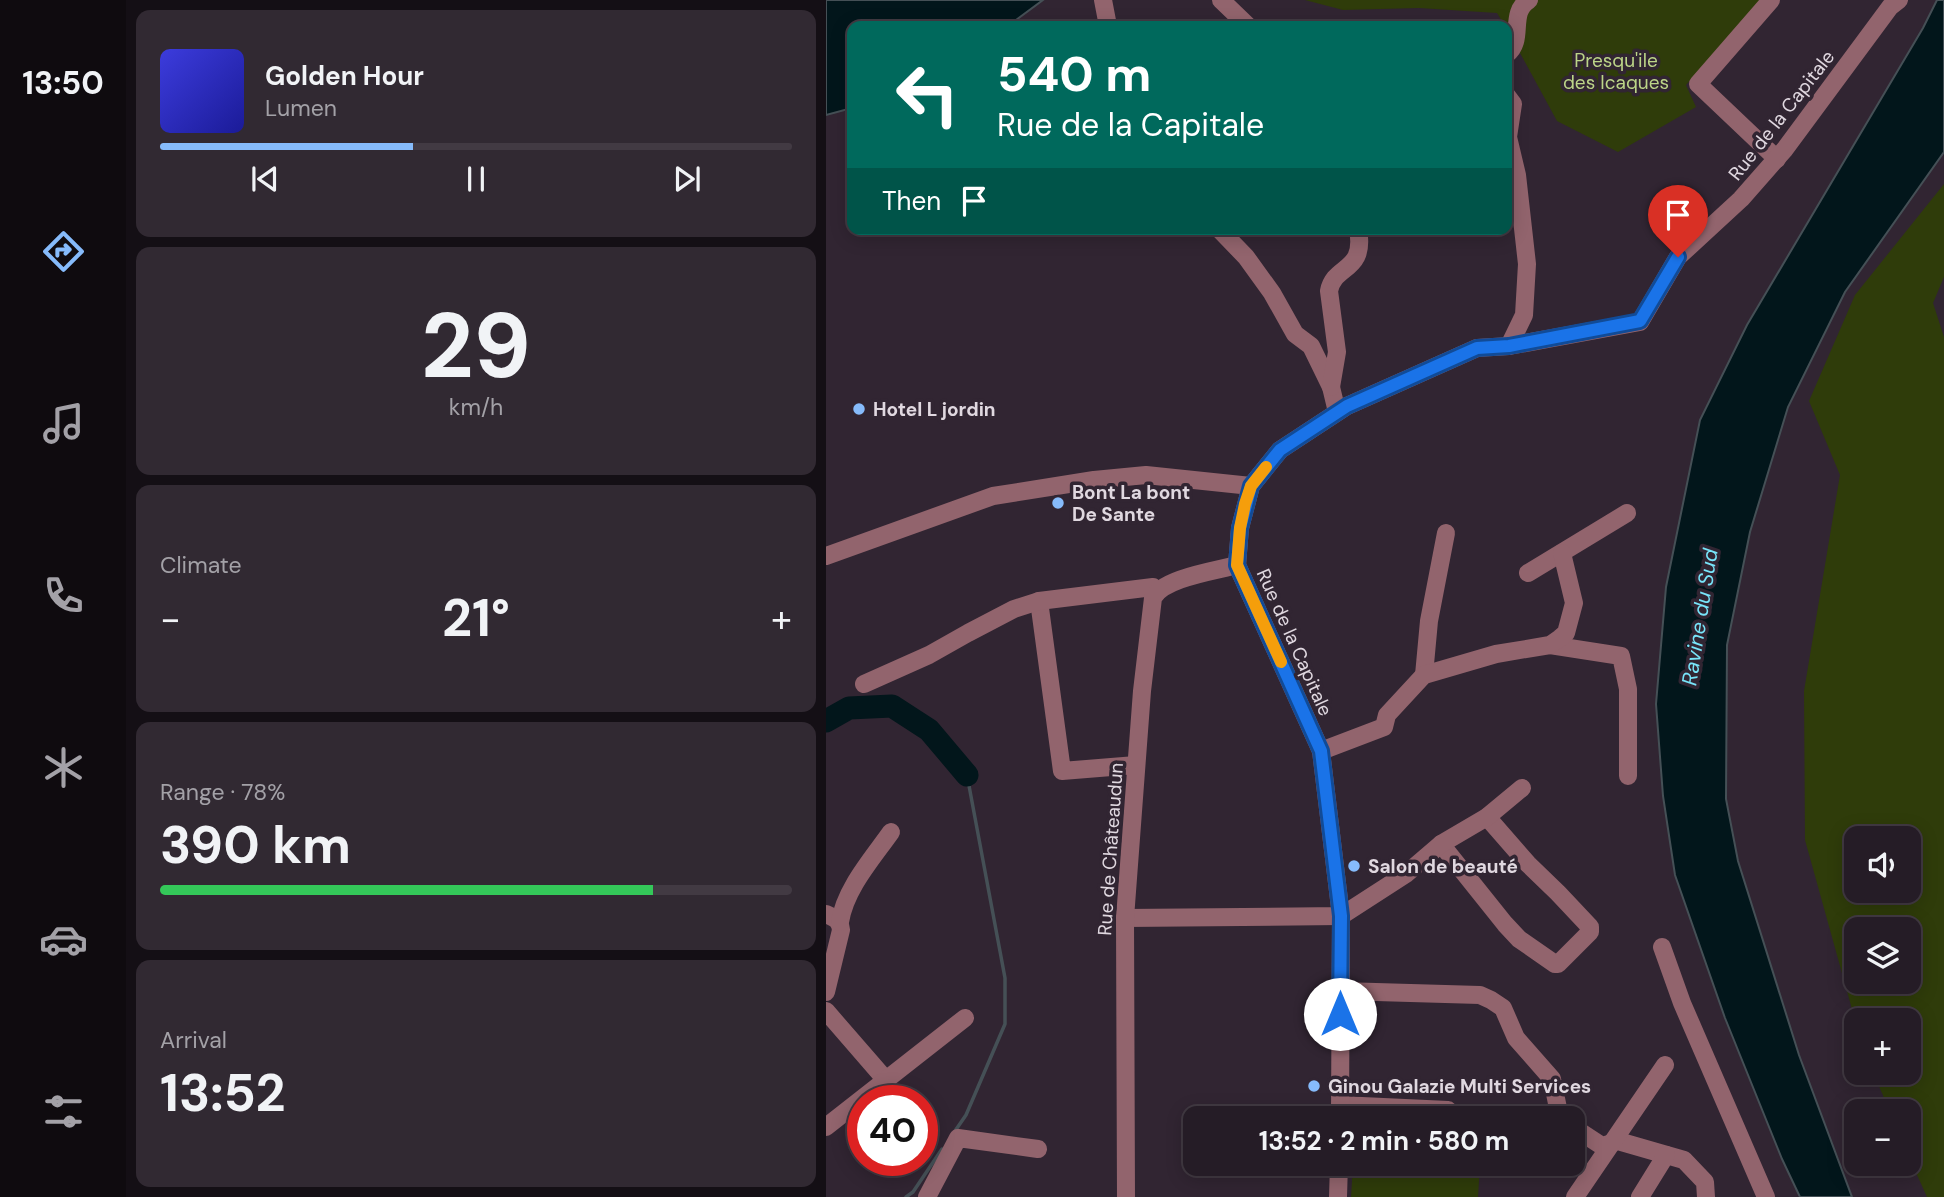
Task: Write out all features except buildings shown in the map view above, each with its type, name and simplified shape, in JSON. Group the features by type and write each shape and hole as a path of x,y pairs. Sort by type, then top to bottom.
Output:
{"street":[{"path":"1103,0 1107,21"},
{"path":"1221,0 1243,21"},
{"path":"1512,50 1516,43 1518,12 1528,0"},
{"path":"1771,0 1698,84 1777,159"},
{"name":"Rue de la Capitale","path":"1340,1106 1341,916 1321,751 1237,565 1240,528 1251,486 1280,450 1337,412 1477,348 1509,346 1640,321 1678,257 1741,200 1777,159 1890,7 1899,0"},
{"path":"1509,346 1524,315 1527,264 1517,174 1512,153"},
{"path":"1225,235 1246,257 1272,293 1295,334 1311,346 1331,387 1337,412"},
{"path":"1331,387 1337,352 1329,291 1334,278 1354,261 1358,254 1359,235"},
{"path":"826,556 993,496 1094,480 1146,475 1251,486"},
{"path":"1528,573 1628,513"},
{"path":"1424,675 1429,621 1446,533"},
{"path":"1550,645 1566,633 1574,603 1562,553"},
{"path":"864,684 929,655 1014,610 1039,601 1153,587 1157,592 1171,583 1237,565"},
{"name":"Rue de Châteaudun","path":"1126,1197 1125,918 1142,691 1153,598 1157,592"},
{"path":"1039,601 1062,771 1136,765"},
{"path":"1321,751 1384,727 1387,715 1424,675 1496,654 1550,645 1621,656 1628,689 1628,776"},
{"path":"1125,918 1341,916 1406,874 1441,844 1487,817 1522,788"},
{"path":"1441,844 1519,939 1558,964 1591,930 1487,817"},
{"path":"826,992 841,930 833,918 891,832"},
{"path":"1662,947 1682,1003 1766,1197"},
{"path":"1341,991 1480,995 1492,1000 1503,1008 1516,1038 1552,1079 1558,1106"},
{"path":"826,1011 885,1079"},
{"path":"826,1127 965,1018"},
{"path":"1575,1197 1665,1065"},
{"path":"1585,1135 1602,1146 1618,1140 1684,1160 1705,1182 1706,1197"},
{"path":"927,1197 958,1138 1038,1149"},
{"path":"1640,1197 1666,1155"},
{"path":"1338,1197 1339,1176"}],"green space":[{"name":"Presqu'ile des Icaques","path":"1305,0 1760,0 1686,85 1696,107 1618,152 1557,121 1512,38 1512,21 1502,21 1497,13 1419,8 1343,10"},
{"path":"1944,184 1944,277 1933,303 1944,337 1944,1197 1927,1197 1918,1176 1921,1176 1921,1099 1885,1099 1878,1085 1921,1085 1921,1008 1852,1008 1848,994 1921,994 1921,917 1844,917 1844,980 1805,840 1804,691 1840,475 1809,401 1855,295"},
{"path":"1352,1176 1479,1176 1478,1197 1351,1197"}],"water":[{"path":"826,0 1043,0 1015,21 847,21 847,109 826,115"},
{"name":"Ravine du Sud","path":"1937,0 1944,0 1944,152 1845,292 1788,407 1750,532 1727,645 1726,799 1738,861 1799,1055 1852,1197 1800,1197 1725,1018 1675,875 1663,796 1656,704 1666,587 1700,420 1747,325"}],"waterway":[{"path":"826,721 849,708 892,706 929,730 967,775"},
{"path":"955,1131 966,1115 1005,1024 1005,978 967,775"},
{"path":"906,1197 913,1192 942,1149"}],"slow traffic":[{"path":"1266,467 1251,486 1245,504 1237,565 1281,662"}],"place":[{"name":"Hotel L jordin","path":"859,409"},
{"name":"Bont La bont De Sante","path":"1058,503"},
{"name":"Salon de beauté","path":"1354,866"},
{"name":"Ginou Galazie Multi Services","path":"1314,1086"}],"route":[{"path":"1340,1014 1341,916 1321,751 1237,565 1240,528 1251,486 1280,450 1347,406 1477,348 1509,346 1640,321 1678,257"}]}
